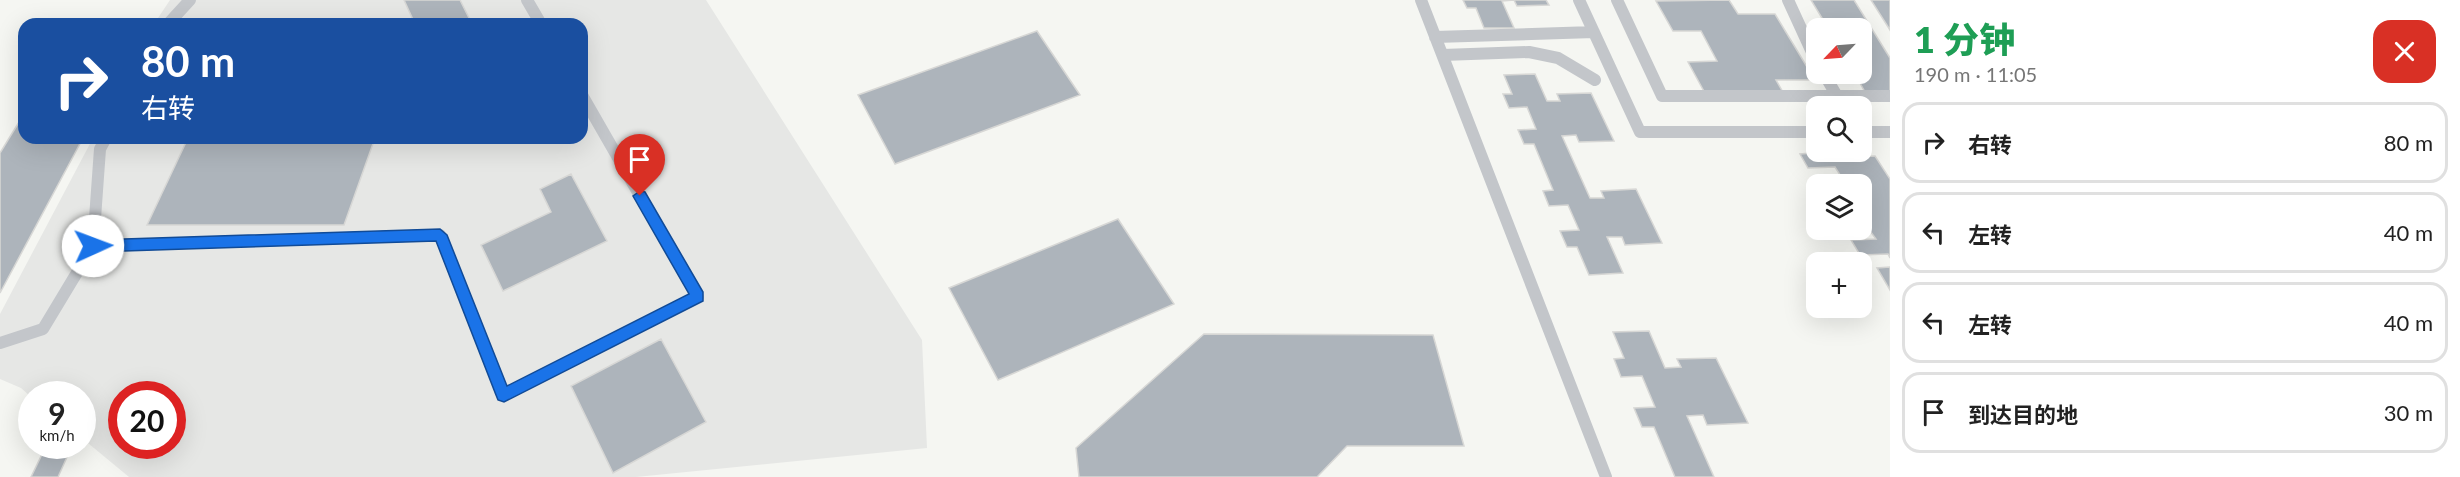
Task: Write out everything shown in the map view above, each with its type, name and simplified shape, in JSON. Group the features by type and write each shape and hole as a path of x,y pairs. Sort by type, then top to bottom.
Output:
{"lane":[{"path":"174,18 190,0"},
{"path":"527,0 538,18"},
{"path":"1421,0 1606,477"},
{"path":"1579,0 1640,132 1806,132"},
{"path":"1617,0 1662,96 1806,96"},
{"path":"1788,0 1806,39"},
{"path":"1435,37 1594,32"},
{"path":"1443,56 1529,52 1558,58 1595,80"},
{"path":"1830,84 1837,96"},
{"path":"1872,96 1890,96"},
{"path":"93,246 440,235 504,395 698,297 588,105"},
{"path":"1872,132 1890,132"},
{"path":"0,343 43,329 93,246 100,149 103,144"}],"shaded area":[{"path":"170,0 706,0 922,340 927,448 636,477 129,477 96,450 96,381 18,381 18,387 0,379 0,314 90,144 588,144 588,18 158,18"}],"building":[{"path":"404,0 460,0 469,18 412,18"},
{"path":"1463,0 1514,0 1502,1 1514,28 1484,28 1476,8 1467,8"},
{"path":"1514,0 1546,0 1549,5 1517,6"},
{"path":"1729,0 1738,14 1775,14 1806,65 1806,80 1776,80 1784,94 1706,95 1688,62 1717,61 1701,31 1673,31 1656,1"},
{"path":"1811,0 1854,0 1865,18 1822,18"},
{"path":"1871,0 1890,0 1890,30"},
{"path":"1872,29 1890,58 1890,92 1865,92 1861,84 1872,84"},
{"path":"1037,31 1080,95 895,164 858,95"},
{"path":"1535,74 1547,101 1560,101 1557,94 1591,93 1614,141 1579,142 1576,135 1562,136 1590,198 1604,198 1601,191 1636,189 1662,243 1625,245 1622,237 1607,237 1623,273 1589,275 1577,247 1567,247 1560,231 1579,230 1568,205 1549,206 1543,191 1553,190 1534,144 1524,144 1518,130 1536,129 1527,107 1509,108 1503,94 1512,94 1504,75"},
{"path":"18,124 18,144 80,144 0,293 0,153"},
{"path":"185,144 373,144 344,225 147,225"},
{"path":"1800,154 1806,154 1806,162 1872,162 1872,156 1875,156 1890,179 1890,258 1888,254 1858,252 1851,240 1876,239 1872,234 1872,174 1840,174 1835,167 1808,168"},
{"path":"571,174 607,241 503,291 481,245 551,212 540,189"},
{"path":"1118,219 1174,304 998,380 949,288"},
{"path":"1890,267 1890,290 1877,268"},
{"path":"1649,331 1665,368 1681,367 1677,359 1716,358 1748,423 1707,425 1703,415 1687,416 1714,477 1675,477 1654,427 1642,427 1634,408 1655,407 1642,376 1621,377 1614,359 1624,358 1613,332"},
{"path":"1204,334 1433,335 1464,446 1347,446 1317,477 1079,477 1076,448"},
{"path":"661,339 706,422 613,473 571,386"},
{"path":"40,459 66,459 58,477 31,477"}],"route":[{"path":"93,246 440,235 504,395 698,297 640,196"}]}
